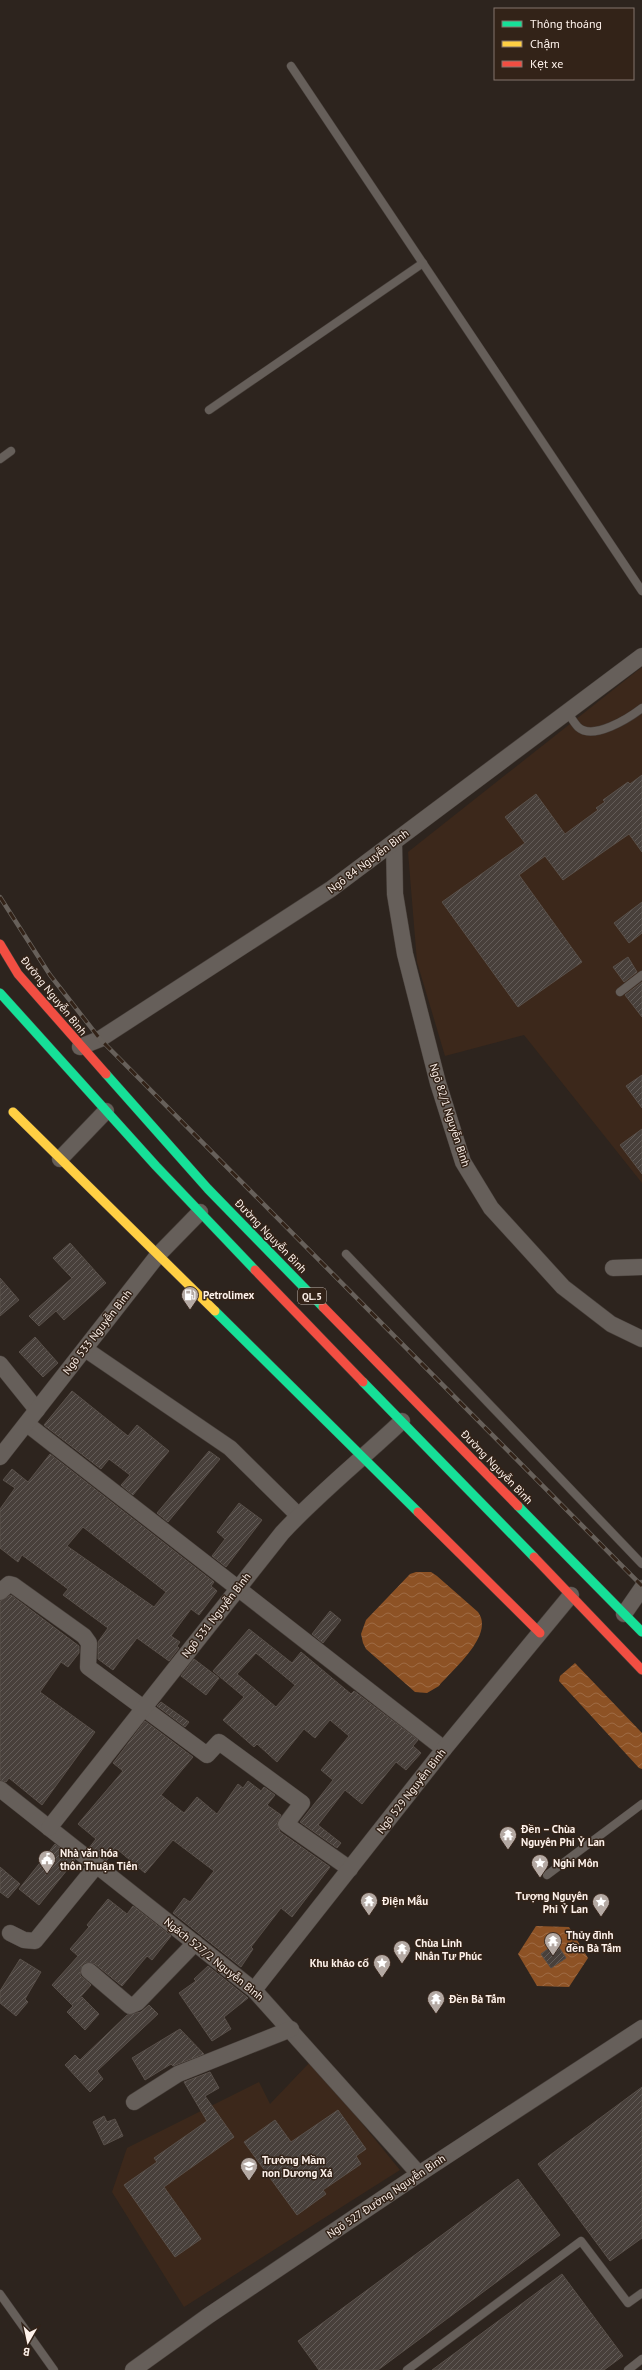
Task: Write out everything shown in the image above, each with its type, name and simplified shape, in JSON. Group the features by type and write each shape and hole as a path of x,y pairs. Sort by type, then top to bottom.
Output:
{"main road":[{"name":"Đường Nguyễn Bình","path":"0,944 18,974 80,1047 208,1189 642,1632"},
{"name":"QL.5","path":"0,993 106,1111 200,1212 642,1670"},
{"path":"13,1112 540,1633"}],"street":[{"name":"Ngõ 84 Nguyễn Bình","path":"80,1047 100,1039 331,889 642,656"},
{"name":"Ngõ 82/1 Nguyễn Bình","path":"394,842 395,894 405,954 438,1084 464,1162 491,1208 563,1288 611,1324 642,1339"},
{"path":"60,1159 106,1111"},
{"name":"Ngõ 533 Nguyễn Bình","path":"0,1457 158,1255 200,1212"},
{"path":"613,1268 642,1267"},
{"path":"85,1349 230,1448 298,1515"},
{"path":"0,1364 37,1410"},
{"name":"Ngõ 531 Nguyễn Bình","path":"49,1828 237,1588 298,1515 341,1474 363,1458 402,1421"},
{"path":"27,1424 444,1750"},
{"path":"0,1592 9,1584 13,1585 84,1636 89,1643 88,1667 207,1755 219,1742 302,1803 286,1824 350,1868"},
{"path":"624,1614 642,1588"},
{"name":"Ngõ 529 Nguyễn Bình","path":"254,1990 444,1750 571,1595"},
{"name":"Ngách 527/2 Nguyễn Bình","path":"0,1789 254,1990 291,2029 419,2174"},
{"path":"10,1933 24,1940 35,1941 97,1866"},
{"path":"88,1971 130,2006 137,2003 196,1943"},
{"name":"Ngõ 527 Đường Nguyễn Bình","path":"132,2370 208,2316 419,2174 642,2028"},
{"path":"134,2102 178,2074 291,2029"}],"lane":[{"path":"291,66 642,591"},
{"path":"209,410 423,263"},
{"path":"0,459 11,451"},
{"path":"567,712 579,728 588,732 617,724 642,708"},
{"path":"620,992 642,975"},
{"path":"346,1254 642,1564"},
{"path":"547,1875 642,1804"},
{"path":"407,2370 581,2241 628,2303 642,2293"},
{"path":"0,2294 54,2370"},
{"path":"628,2370 642,2359"}],"shaded area":[{"path":"642,667 642,1183 524,1035 445,1056 417,962 408,852"},
{"name":"Trường Mầm non Dương Xá","path":"311,2061 400,2170 184,2307 112,2192 127,2148 259,2082 270,2104"}],"water":[{"path":"416,1572 431,1572 437,1576 478,1612 482,1621 481,1631 477,1641 470,1651 439,1686 427,1693 415,1692 366,1649 361,1634 366,1620 410,1574"},
{"path":"575,1663 642,1733 642,1769 639,1768 559,1681 560,1676"},
{"path":"536,1926 569,1927 588,1958 569,1987 537,1986 518,1954","holes":["556,1943 566,1958 551,1968 541,1954"]}],"building":[{"path":"642,775 642,852 629,834 563,880 545,856 519,875 582,962 518,1007 442,902 525,843 505,817 536,794 565,834 598,810 596,808 605,802 603,800 628,782 630,784"},
{"path":"642,902 642,933 629,943 614,923"},
{"path":"628,957 637,972 624,982 613,967"},
{"path":"642,982 642,1017 625,995"},
{"path":"642,1075 642,1108 626,1086"},
{"path":"642,1129 642,1174 620,1145"},
{"path":"70,1243 106,1283 64,1320 56,1311 39,1326 29,1316 72,1278 53,1258"},
{"path":"0,1278 19,1300 0,1316"},
{"path":"35,1337 58,1363 43,1377 19,1352"},
{"path":"72,1391 128,1436 137,1425 169,1451 133,1495 121,1485 130,1475 109,1459 101,1469 44,1425"},
{"path":"209,1451 220,1459 168,1522 157,1513"},
{"path":"50,1454 214,1582 211,1586 217,1591 199,1615 191,1609 171,1636 180,1642 177,1646 179,1648 169,1661 137,1638 113,1670 98,1659 98,1642 108,1628 63,1595 68,1589 41,1569 22,1555 18,1562 0,1548 0,1509 15,1488 3,1480 12,1469 28,1482","holes":["83,1527 166,1592 154,1607 67,1546"]},
{"path":"239,1503 262,1520 226,1567 212,1556 225,1539 217,1532"},
{"path":"11,1595 79,1646 79,1653 68,1667 61,1662 40,1692 95,1732 42,1805 9,1778 6,1782 0,1780 0,1601"},
{"path":"330,1611 341,1620 323,1643 312,1634"},
{"path":"249,1629 292,1663 301,1652 351,1694 354,1691 418,1740 413,1746 421,1753 406,1770 396,1762 362,1804 345,1790 318,1825 341,1843 337,1848 300,1822 333,1780 321,1770 349,1736 330,1720 315,1738 304,1729 277,1762 257,1744 254,1747 223,1720 244,1697 213,1671","holes":["256,1653 295,1685 276,1707 237,1674"]},
{"path":"194,1659 219,1678 206,1695 181,1676"},
{"path":"161,1702 189,1722 185,1727 157,1706"},
{"path":"145,1721 193,1757 161,1795 184,1813 197,1797 217,1814 238,1784 243,1788 248,1781 261,1791 264,1787 275,1795 267,1805 281,1815 277,1823 280,1832 330,1867 292,1917 281,1908 251,1947 253,1949 241,1967 173,1913 184,1898 190,1902 214,1871 173,1840 145,1873 117,1849 106,1861 89,1848 96,1839 78,1824 123,1771 113,1763"},
{"name":"Nhà văn hóa thôn Thuận Tiến","path":"55,1844 75,1860 39,1905 19,1889"},
{"path":"0,1867 20,1884 8,1898 0,1892"},
{"path":"108,1899 127,1914 133,1906 171,1936 152,1960 147,1956 122,1986 95,1964 86,1962 82,1965 80,1975 91,1985 76,2002 82,1997 99,2014 85,2030 67,2012 73,2006 52,1985 78,1956 70,1949 89,1927 87,1925"},
{"name":"Thủy đình đền Bà Tấm","path":"556,1943 566,1958 551,1968 541,1954"},
{"path":"20,1959 41,1972 25,1999 28,2002 16,2016 0,2003 0,1991"},
{"path":"208,1966 248,1998 224,2017 231,2029 212,2041 179,1993 196,1981 194,1979"},
{"path":"149,2005 158,2014 97,2071 103,2079 90,2092 65,2065 75,2055 80,2060 127,2015 141,2012"},
{"path":"180,2029 204,2054 173,2066 171,2064 145,2080 132,2058"},
{"path":"210,2072 219,2088 205,2096 234,2137 164,2187 201,2239 175,2257 124,2185 157,2162 154,2158 207,2121 184,2082"},
{"path":"642,2087 642,2238 610,2261 538,2164"},
{"path":"338,2110 366,2149 356,2156 361,2164 323,2190 326,2194 297,2215 244,2142 275,2120 291,2142"},
{"path":"104,2116 107,2122 115,2119 123,2136 104,2145 93,2122"},
{"path":"518,2179 560,2235 378,2370 319,2370 298,2341"},
{"path":"562,2274 623,2356 604,2370 432,2370"}],"railway":[{"path":"0,897 50,975 100,1039 642,1586"}],"traffic: fast":[{"path":"0,993 156,1166 255,1270"},
{"path":"106,1074 208,1189 323,1307"},
{"path":"215,1311 418,1512"},
{"path":"363,1382 534,1557"},
{"path":"518,1506 642,1632"}],"traffic: slow":[{"path":"13,1112 215,1311"}],"traffic: jam":[{"path":"0,944 18,974 106,1074"},
{"path":"255,1270 363,1382"},
{"path":"323,1307 518,1506"},
{"path":"418,1512 540,1633"},
{"path":"534,1557 642,1670"}],"place":[{"name":"Petrolimex","path":"190,1310"},
{"name":"Đền – Chùa Nguyên Phi Ỷ Lan","path":"508,1850"},
{"name":"Nhà văn hóa thôn Thuận Tiến","path":"47,1874"},
{"name":"Nghi Môn","path":"540,1878"},
{"name":"Điện Mẫu","path":"369,1916"},
{"name":"Tượng Nguyên Phi Ỷ Lan","path":"601,1917"},
{"name":"Thủy đình đền Bà Tấm","path":"553,1956"},
{"name":"Chùa Linh Nhân Tư Phúc","path":"402,1964"},
{"name":"Khu khảo cổ","path":"382,1978"},
{"name":"Đền Bà Tấm","path":"436,2014"},
{"name":"Trường Mầm non Dương Xá","path":"249,2181"}]}
